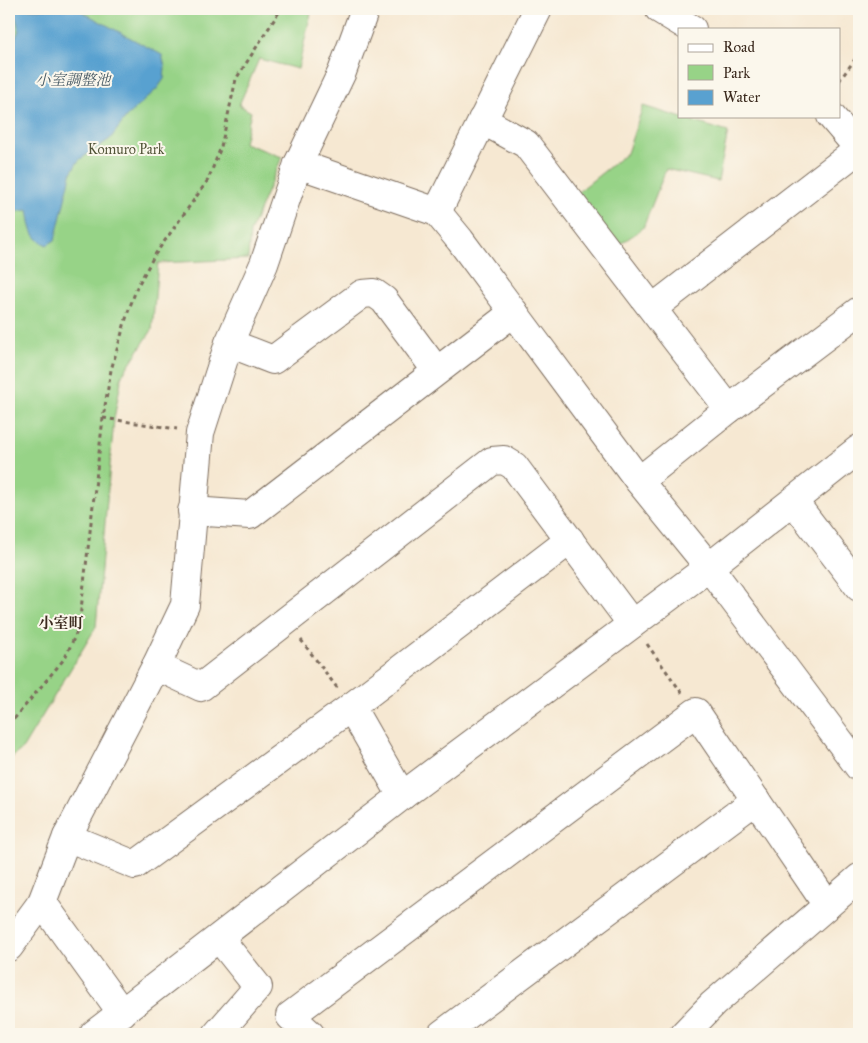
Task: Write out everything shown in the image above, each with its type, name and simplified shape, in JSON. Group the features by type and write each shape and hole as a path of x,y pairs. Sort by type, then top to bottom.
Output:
{"street":[{"path":"9,947 42,902 67,837 156,666 185,604 200,433 229,343 264,264 298,164 342,72 365,9"},
{"path":"436,212 538,9"},
{"path":"659,9 690,28"},
{"path":"653,308 859,149 833,118"},
{"path":"482,120 526,144 729,409"},
{"path":"298,164 436,212 514,312 639,481 709,567 859,767"},
{"path":"229,343 273,360 362,294 374,294 384,300 436,370"},
{"path":"639,481 729,409 859,311"},
{"path":"192,511 250,515 436,370 514,312"},
{"path":"94,1034 402,796 794,502 859,449"},
{"path":"156,666 201,688 492,461 504,460 514,466 632,624"},
{"path":"794,502 859,587"},
{"path":"67,837 135,865 351,707 570,540"},
{"path":"351,707 402,796"},
{"path":"310,1034 290,1016 696,712 827,905"},
{"path":"442,1034 756,800"},
{"path":"684,1034 712,1004 859,878"},
{"path":"42,902 122,1013"},
{"path":"217,1034 258,987 219,938"}],"path":[{"path":"9,725 65,658 79,627 103,418 111,370 136,287 154,256 208,180 221,147 236,79 281,9"},
{"path":"840,80 859,54"},
{"path":"103,418 200,433"},
{"path":"288,621 351,707"},
{"path":"632,624 696,712"}],"green space":[{"name":"Komuro Park","path":"9,9 312,9 298,69 259,59 239,105 251,112 244,143 282,157 250,232 248,259 158,263 152,330 122,375 114,419 96,627 23,748 9,760"},
{"path":"643,106 728,132 718,181 666,169 643,228 615,248 573,196 627,153"}],"water":[{"name":"小室調整池","path":"9,9 77,9 162,55 165,67 164,79 157,89 128,115 110,139 79,160 72,171 55,240 47,245 34,235 28,210 9,215 9,46 12,46 19,30 16,18 9,14"}],"district":[{"name":"小室町","path":"61,623"}]}
